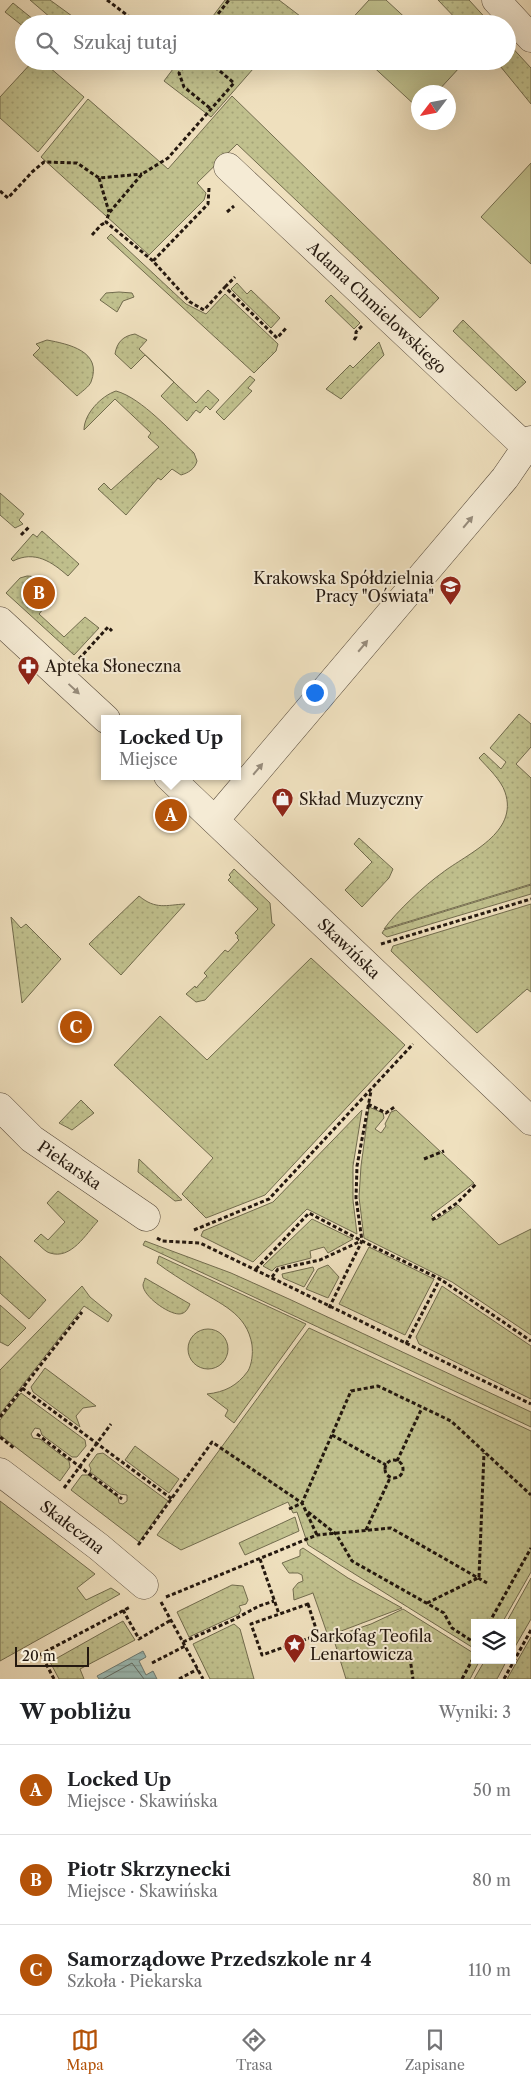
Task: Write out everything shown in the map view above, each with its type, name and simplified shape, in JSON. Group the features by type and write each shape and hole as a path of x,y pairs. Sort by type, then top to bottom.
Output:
{"street":[{"path":"496,0 510,15"},
{"path":"516,22 531,38"},
{"name":"Adama Chmielowskiego","path":"228,167 529,443"},
{"path":"215,820 505,478 529,443"},
{"path":"0,621 102,715"},
{"name":"Skawińska","path":"172,780 531,1121"},
{"name":"Piekarska","path":"0,1107 32,1138 148,1225"},
{"name":"Skałeczna","path":"0,1472 99,1547 149,1597"}],"path":[{"path":"107,0 127,15"},
{"path":"217,15 229,0"},
{"path":"181,70 179,73 184,87 211,109"},
{"path":"92,235 101,224 106,222 109,213 142,174 168,158 234,83 219,70"},
{"path":"0,191 8,198 44,162 77,163 99,178 142,174"},
{"path":"99,178 109,213"},
{"path":"153,261 208,204 209,188"},
{"path":"106,222 153,261 190,302 204,310 235,277"},
{"path":"225,288 277,338 287,327"},
{"path":"354,340 356,332 362,325"},
{"path":"21,535 30,526"},
{"path":"84,654 108,627 112,631"},
{"path":"379,944 531,898"},
{"path":"194,1230 269,1200 372,1091 414,1043"},
{"path":"329,1308 362,1241 356,1198 357,1166 372,1091"},
{"path":"368,1104 386,1113 396,1106"},
{"path":"424,1159 444,1151"},
{"path":"432,1220 457,1203 477,1183"},
{"path":"256,1269 309,1213 362,1241 440,1278 531,1341"},
{"path":"148,1225 162,1241 200,1243 272,1277 329,1308 531,1404"},
{"path":"272,1277 278,1270 320,1260 362,1241"},
{"path":"406,1344 440,1278"},
{"path":"0,1417 82,1312"},
{"path":"289,1509 302,1503 351,1391 378,1386 451,1421 531,1494"},
{"path":"22,1388 172,1499"},
{"path":"397,1461 422,1408"},
{"path":"64,1487 111,1424"},
{"path":"37,1434 122,1498"},
{"path":"332,1436 386,1465"},
{"path":"0,1437 22,1454"},
{"path":"132,1538 139,1544 212,1442 302,1503 317,1535"},
{"path":"479,1578 484,1452"},
{"path":"386,1465 397,1461 402,1465 402,1473 399,1477 390,1478"},
{"path":"386,1465 386,1474 390,1478"},
{"path":"366,1530 390,1478"},
{"path":"57,1482 72,1493"},
{"path":"307,1511 336,1534 352,1561 444,1613 452,1628 471,1640"},
{"path":"54,1679 41,1654 123,1610 149,1597 260,1560 328,1532 336,1534 391,1528 487,1583"},
{"path":"492,1619 531,1548"},
{"path":"260,1560 279,1614"},
{"path":"427,1603 479,1578"},
{"path":"149,1597 171,1620 203,1679"},
{"path":"152,1663 184,1644 259,1606 274,1601"},
{"path":"308,1604 318,1635 290,1645 262,1655 251,1624 308,1604"},
{"path":"123,1610 139,1639 171,1620"},
{"path":"504,1679 531,1630"},
{"path":"290,1645 292,1649"},
{"path":"409,1651 413,1679"},
{"path":"462,1679 471,1662"},
{"path":"179,1679 198,1669"}],"green space":[{"path":"30,0 50,0 71,15 48,15"},
{"path":"225,0 279,0 299,15 214,15"},
{"path":"369,0 386,0 402,15 355,15"},
{"path":"438,0 469,0 483,15 452,15"},
{"path":"13,3 28,15 15,15 15,20 5,12"},
{"path":"516,52 531,68 531,104 503,70 516,70"},
{"path":"25,70 52,70 84,97 38,152 0,118 0,97"},
{"path":"172,70 252,70 211,117 164,81"},
{"path":"377,70 457,70 443,85 411,85 411,102"},
{"path":"232,96 439,298 420,318 237,144 197,183 206,193 204,200 149,255 41,157 88,99 168,169"},
{"path":"531,163 531,264 481,217"},
{"path":"111,234 186,304 206,314 225,294 278,344 276,351 254,373 107,238"},
{"path":"237,283 247,294 251,290 280,318 271,328 231,289"},
{"path":"106,293 132,293 134,297 123,301 117,312 100,300"},
{"path":"331,295 360,323 354,329 325,301"},
{"path":"463,320 526,382 516,391 453,331"},
{"path":"135,334 147,340 139,349 164,373 145,355 131,369 115,354 121,340"},
{"path":"47,340 81,351 88,356 92,363 91,382 77,396 33,355 40,348 36,344"},
{"path":"379,342 384,355 341,399 326,389 350,365 353,368"},
{"path":"250,376 255,380 248,388 252,391 224,420 216,412"},
{"path":"174,382 196,403 208,390 219,400 210,410 206,406 200,413 196,410 187,421 161,396"},
{"path":"116,391 126,395 147,409 194,453 197,461 193,468 186,473 181,475 172,469 161,480 158,478 126,515 98,489 104,483 111,490 159,447 148,437 151,433 115,399 84,430 87,418 94,406 110,393"},
{"path":"0,493 24,514 19,520 23,524 15,528 0,515"},
{"path":"42,531 79,564 68,576 56,566 43,559 29,557 13,561 11,559 33,534 37,537"},
{"path":"27,576 42,580 49,587 51,596 49,602 39,614 64,637 85,617 99,628 74,655 6,593 20,578"},
{"path":"519,714 531,724 531,747 516,764 531,778 531,884 384,929 427,884 488,840 505,819 507,806 505,792 497,779 479,758 484,753 501,769 506,762 490,748"},
{"path":"359,838 393,869 389,878 362,907 345,890 372,862 354,844"},
{"path":"234,869 270,903 272,923 275,925 205,1000 196,1002 186,994 195,986 196,988 207,976 204,973 225,950 228,952 239,940 235,933 258,909 228,880 231,877 229,875"},
{"path":"531,885 531,894 387,937 382,933 384,930"},
{"path":"139,896 156,905 185,904 121,975 89,944"},
{"path":"531,904 531,992 527,989 477,1033 391,951 393,946"},
{"path":"11,917 21,928 26,924 61,959 22,1003"},
{"path":"311,958 405,1045 265,1195 206,1218 182,1194 213,1158 114,1065 160,1016 207,1060"},
{"path":"81,1100 94,1113 72,1130 59,1123"},
{"path":"369,1107 383,1113 384,1118 375,1129 381,1133 386,1126 385,1124 391,1112 396,1110 474,1183 431,1215 436,1220 458,1205 499,1245 531,1229 531,1335 452,1282 364,1238 359,1197"},
{"path":"362,1110 353,1166 353,1200 357,1234 307,1209 253,1262 201,1236 203,1231 273,1202"},
{"path":"139,1159 182,1200 175,1201 138,1172"},
{"path":"58,1191 98,1221 83,1239 71,1249 65,1253 58,1254 48,1252 34,1241 41,1234 48,1240 65,1222 47,1203"},
{"path":"312,1219 353,1239 328,1253 324,1247 310,1251 311,1258 276,1267 272,1271 263,1266"},
{"path":"145,1241 231,1273 531,1412 531,1427 143,1245"},
{"path":"369,1247 434,1279 405,1335 339,1304"},
{"path":"0,1256 46,1300 29,1319 0,1293"},
{"path":"159,1256 306,1324 234,1423 225,1416 228,1410 207,1394 219,1392 230,1387 248,1371 252,1351 249,1334 231,1310 157,1263"},
{"path":"328,1265 339,1277 328,1298 306,1289 318,1269"},
{"path":"313,1267 314,1270 304,1287 283,1278 282,1274"},
{"path":"145,1278 190,1304 185,1312 181,1314 174,1313 151,1299 144,1289"},
{"path":"82,1286 90,1297 112,1315 108,1322 84,1306 0,1414 0,1370"},
{"path":"442,1286 531,1346 531,1399 419,1344 416,1337"},
{"path":"0,1305 26,1328 8,1346 0,1342"},
{"path":"309,1328 531,1431 531,1572 504,1619 471,1619 471,1647 308,1545 297,1512 293,1513 288,1502 181,1550 157,1535"},
{"path":"208,1329 222,1335 228,1349 222,1363 208,1369 194,1363 188,1349 194,1335"},
{"path":"45,1368 96,1406 83,1408 76,1416 80,1427 33,1392 31,1387"},
{"path":"21,1393 85,1440 86,1446 77,1457 72,1457 42,1435 40,1429 35,1428 31,1434 33,1438 40,1439 69,1461 70,1467 60,1481 0,1435 0,1420"},
{"path":"135,1446 179,1479 169,1493 125,1460"},
{"path":"103,1453 168,1501 139,1542 71,1490 82,1475 88,1475 118,1497 119,1503 123,1504 127,1501 127,1495 120,1494 90,1472 89,1465 97,1454"},
{"path":"0,1501 95,1574 77,1588 86,1600 111,1588 120,1594 0,1661"},
{"path":"295,1517 299,1531 245,1555 239,1543"},
{"path":"303,1548 348,1578 402,1608 328,1636 313,1593 294,1600 293,1589 298,1583 303,1581 302,1575 289,1573 282,1563 300,1556 300,1550"},
{"path":"531,1578 531,1619 516,1645 516,1619 508,1619"},
{"path":"232,1585 243,1586 248,1600 246,1604 239,1606 241,1610 239,1614 189,1637 177,1612"},
{"path":"403,1609 471,1652 471,1664 478,1664 470,1679 346,1679 333,1637 371,1624"},
{"path":"123,1621 135,1640 80,1669 84,1679 59,1679 50,1662"},
{"path":"234,1624 240,1629 254,1679 210,1679 193,1644"},
{"path":"531,1637 531,1679 507,1679"},
{"path":"483,1664 505,1664 497,1679 474,1679"}],"water":[{"path":"143,1651 146,1657 139,1661 146,1675 153,1671 157,1679 99,1679 97,1676"}],"place":[{"name":"Piotr Skrzynecki","path":"39,593"},
{"name":"Krakowska Spółdzielnia Pracy \"Oświata\"","path":"450,606"},
{"name":"Apteka Słoneczna","path":"29,685"},
{"name":"Locked Up","path":"171,815"},
{"name":"Skład Muzyczny","path":"283,818"},
{"name":"Samorządowe Przedszkole nr 4","path":"76,1027"},
{"name":"Sarkofag Teofila Lenartowicza","path":"294,1664"}]}
